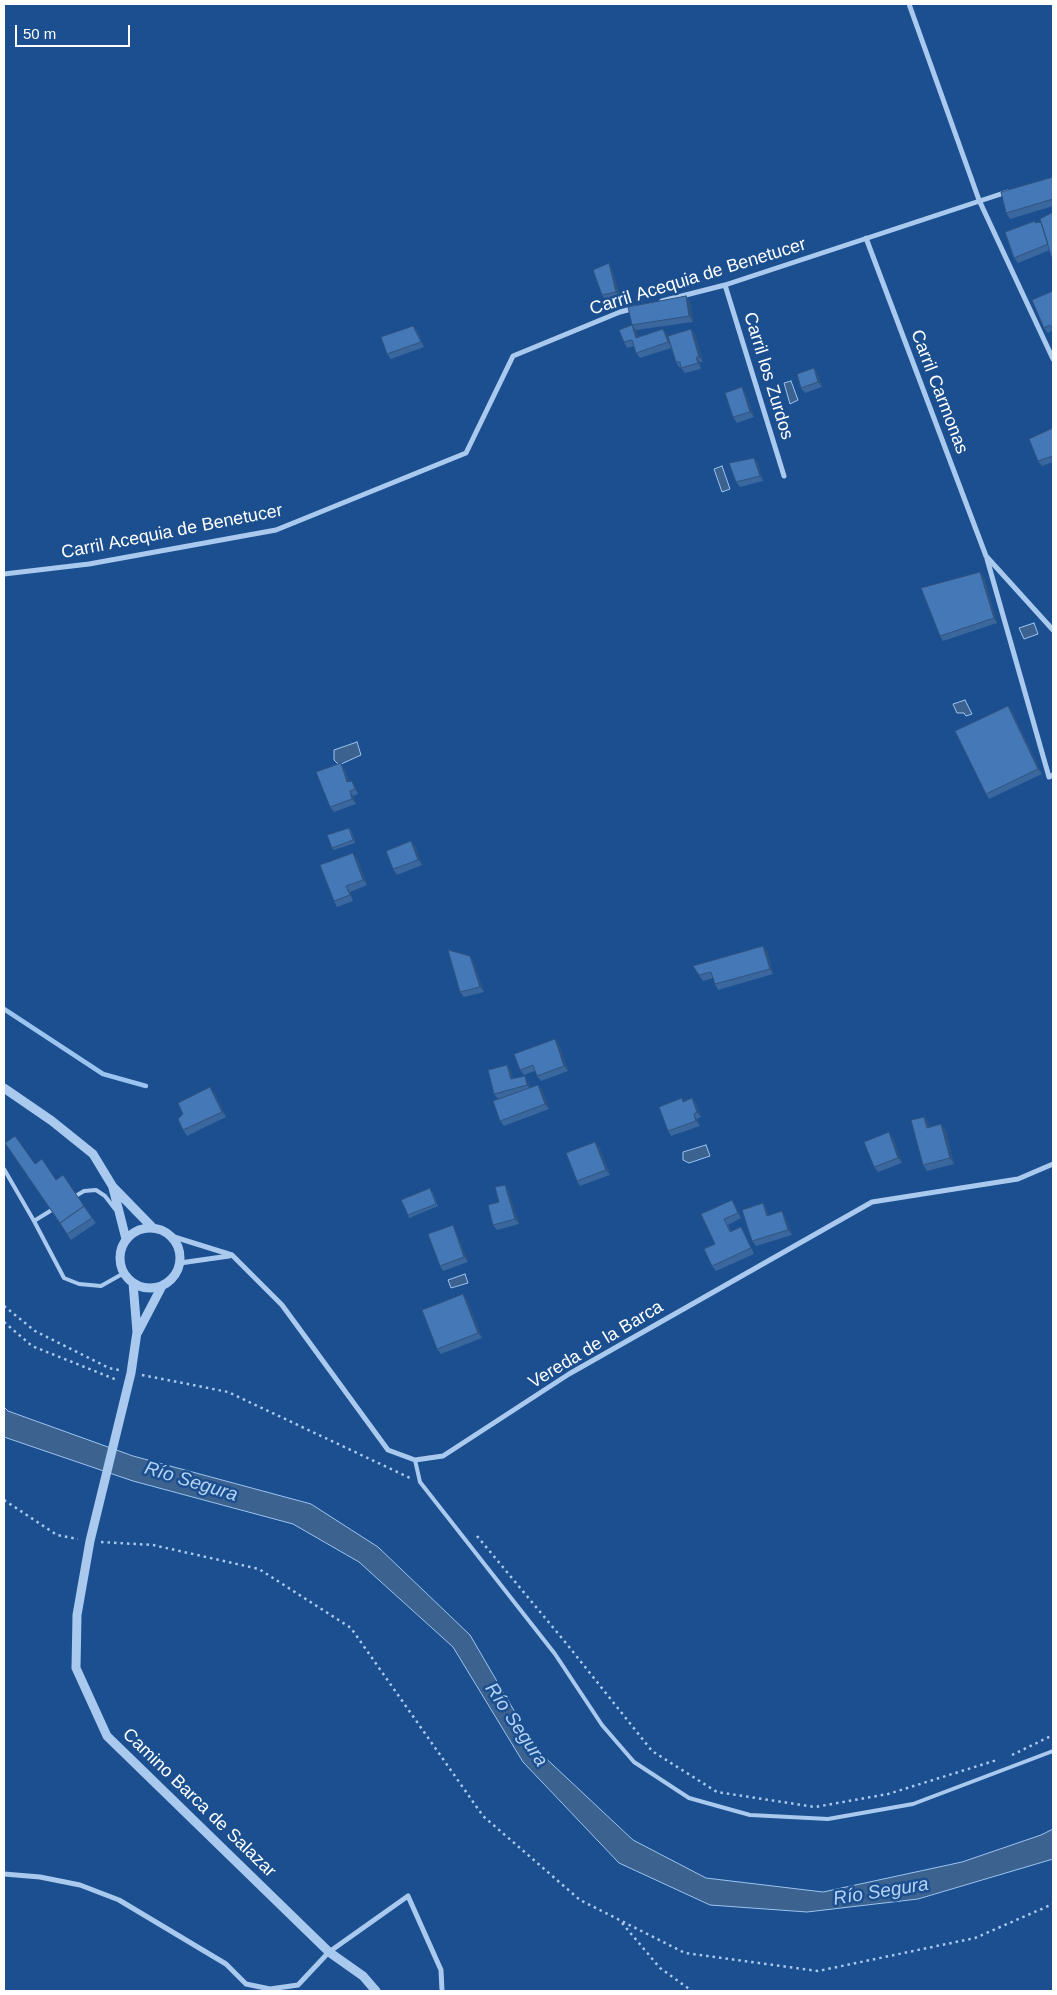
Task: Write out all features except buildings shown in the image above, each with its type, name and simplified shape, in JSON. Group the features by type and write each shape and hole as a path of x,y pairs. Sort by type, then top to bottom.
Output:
{"street":[{"path":"909,4 979,200 1053,359"},
{"name":"Carril Acequia de Benetucer","path":"658,302 725,285 979,200 1016,190"},
{"name":"Carril Carmonas","path":"866,238 986,556 1048,777 1053,775"},
{"name":"Carril los Zurdos","path":"725,285 784,476"},
{"name":"Carril Acequia de Benetucer","path":"4,574 89,564 276,530 466,453 513,356 620,312 639,307"},
{"name":"Carril Carmonas","path":"986,556 1053,630"},
{"path":"4,1088 52,1120 93,1154 113,1187 152,1227 171,1236 232,1255"},
{"name":"Vereda de la Barca","path":"232,1255 282,1305 388,1450 415,1460 443,1456 569,1374 872,1202 1018,1179 1053,1164"},
{"path":"113,1187 126,1239"},
{"path":"152,1227 133,1232 126,1239 120,1256 124,1273 134,1283 142,1287 162,1286 170,1280 180,1263 180,1253 171,1236"},
{"path":"180,1263 232,1255"},
{"name":"Camino Barca de Salazar","path":"134,1283 138,1332 131,1373 90,1542 77,1615 76,1668 107,1736 329,1952 363,1976 376,1991"},
{"name":"Camino Barca de Salazar","path":"138,1332 162,1286"},
{"path":"4,1874 40,1877 80,1885 119,1900 226,1964 246,1984 270,1990 298,1985 329,1952 408,1896 441,1970 442,1991"}],"lane":[{"path":"4,1169 64,1278 79,1284 102,1286 124,1273"},
{"path":"67,1201 84,1191 96,1190 105,1196 120,1215"},
{"path":"34,1221 59,1206"},
{"path":"415,1460 420,1482 555,1654 602,1724 634,1762 689,1798 750,1815 828,1819 913,1804 1053,1751"}],"path":[{"path":"4,1306 35,1331 109,1368 228,1392 420,1482"},
{"path":"4,1322 32,1346 90,1371 128,1384"},
{"path":"4,1500 57,1534 90,1542 153,1544 258,1569 351,1628 482,1816 580,1900 685,1953 818,1971 975,1938 1053,1904"},
{"path":"476,1536 566,1643 652,1751 717,1792 815,1807 888,1794 1006,1758 1053,1735"},
{"path":"620,1920 660,1968 692,1991"}],"water":[{"path":"791,381 798,400 790,404 784,383"},
{"path":"722,466 730,489 722,492 714,469"},
{"path":"1034,623 1038,634 1024,639 1019,628"},
{"path":"965,700 972,714 966,716 964,713 957,713 953,704"},
{"path":"357,742 361,755 339,765 334,760 334,750"},
{"path":"706,1145 710,1156 689,1163 683,1160 683,1152"},
{"path":"465,1274 468,1283 451,1288 448,1280"},
{"name":"Río Segura","path":"4,1407 8,1411 133,1456 311,1504 378,1547 470,1635 537,1750 633,1840 706,1878 823,1892 962,1862 1041,1835 1053,1829 1053,1859 918,1899 807,1912 710,1905 619,1863 523,1762 453,1647 359,1562 293,1524 133,1481 4,1437"}],"waterway":[{"path":"4,1009 103,1074 146,1086"}]}
